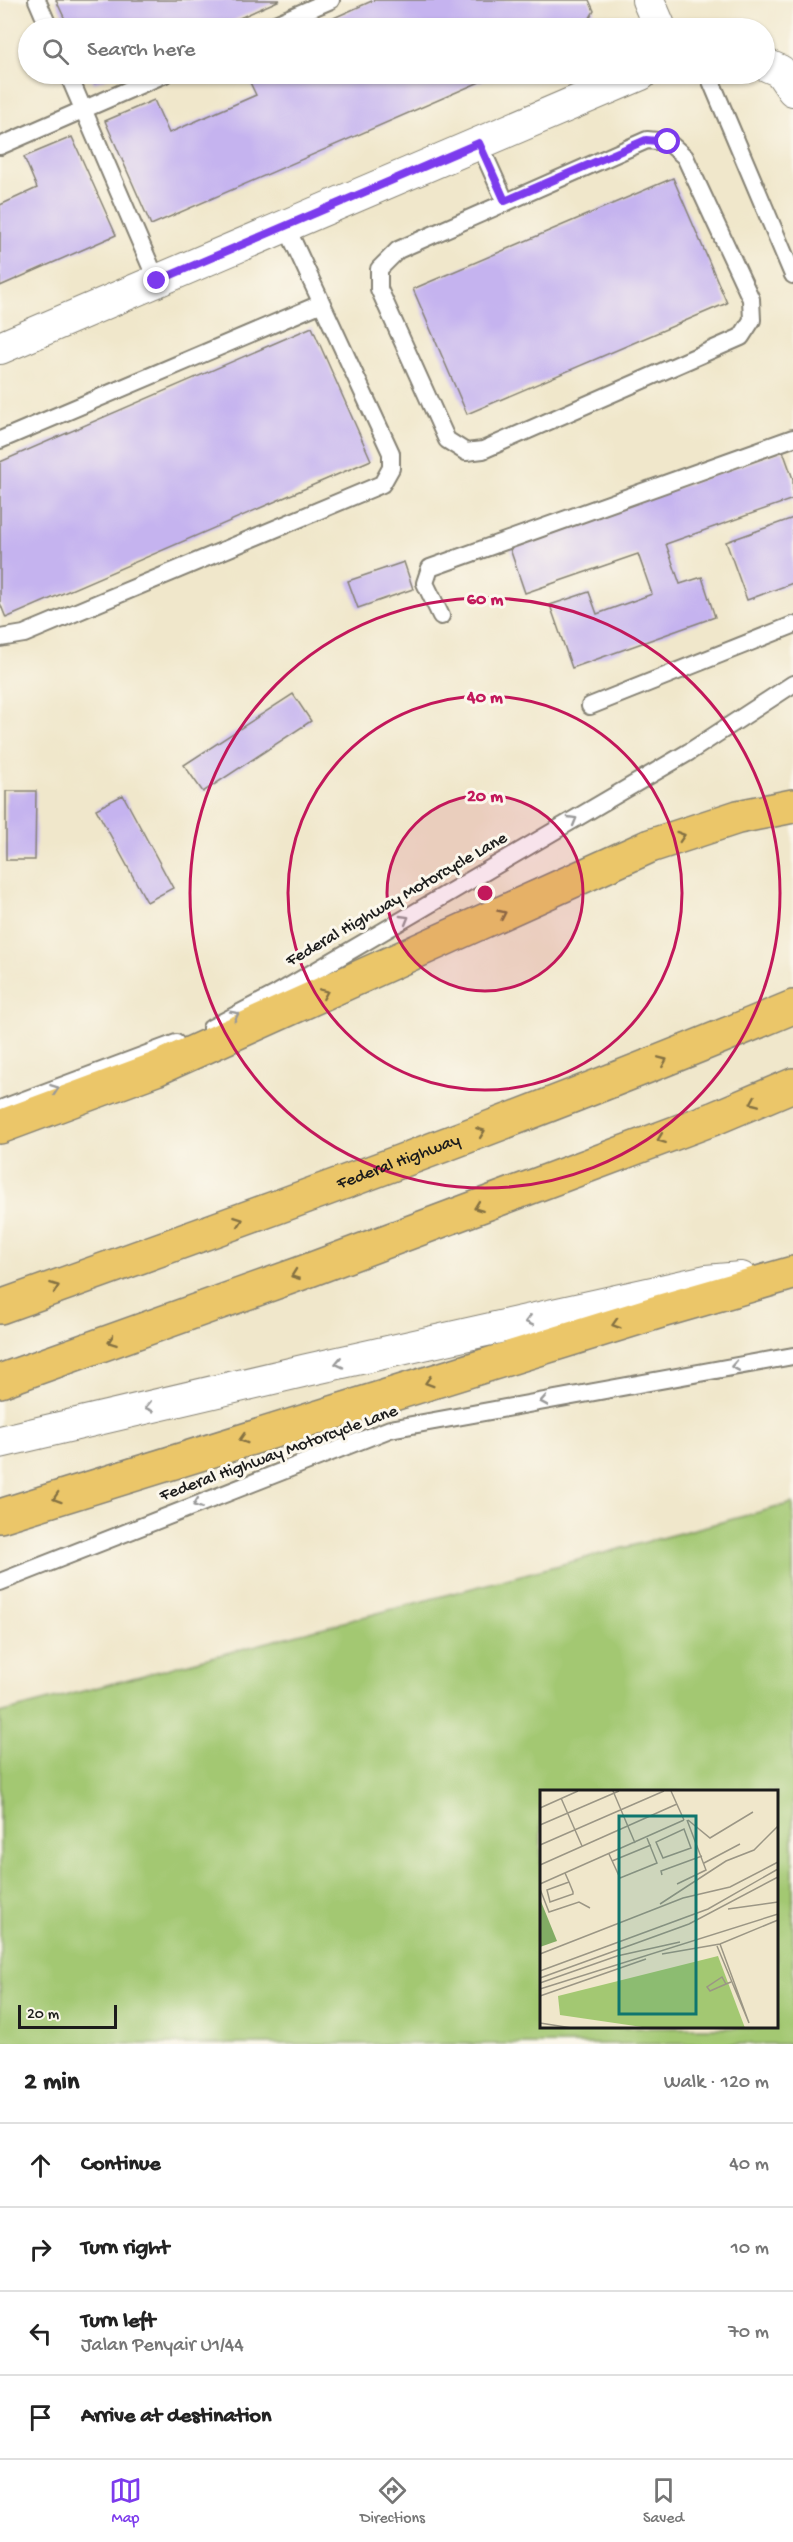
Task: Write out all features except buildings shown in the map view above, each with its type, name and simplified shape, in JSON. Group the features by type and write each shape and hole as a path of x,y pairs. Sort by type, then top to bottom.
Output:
{"highway":[{"path":"0,1127 156,1069 650,846 738,817 793,806"},
{"name":"Federal Highway","path":"0,1307 348,1182 633,1074 793,1007"},
{"path":"0,1381 321,1266 715,1118 793,1085"},
{"path":"0,1516 582,1335 793,1273"}],"street":[{"path":"648,0 656,18"},
{"path":"775,69 780,71 793,90"},
{"path":"0,348 618,84"},
{"path":"0,1443 307,1370 706,1281 793,1273"}],"lane":[{"path":"37,0 45,18"},
{"path":"289,18 331,0"},
{"path":"72,84 157,281"},
{"path":"0,146 142,84"},
{"path":"712,84 793,275"},
{"path":"646,140 668,142 685,157 690,167 751,299 752,320 741,337 483,450 466,452 447,440 379,289 379,269 398,250 505,201 646,140"},
{"path":"479,143 505,201"},
{"path":"0,638 24,634 382,484 391,468 391,453 320,304 286,226"},
{"path":"0,440 320,304"},
{"path":"441,616 425,583 430,568 793,438"},
{"path":"590,706 793,625"},
{"name":"Federal Highway Motorcycle Lane","path":"0,1109 190,1038 278,993 689,752 793,684"},
{"name":"Federal Highway Motorcycle Lane","path":"0,1582 390,1429 793,1356"}],"green space":[{"path":"793,1503 793,2044 0,2044 0,1713"}],"route":[{"path":"157,281 479,143 505,201 646,140 668,142"}]}
